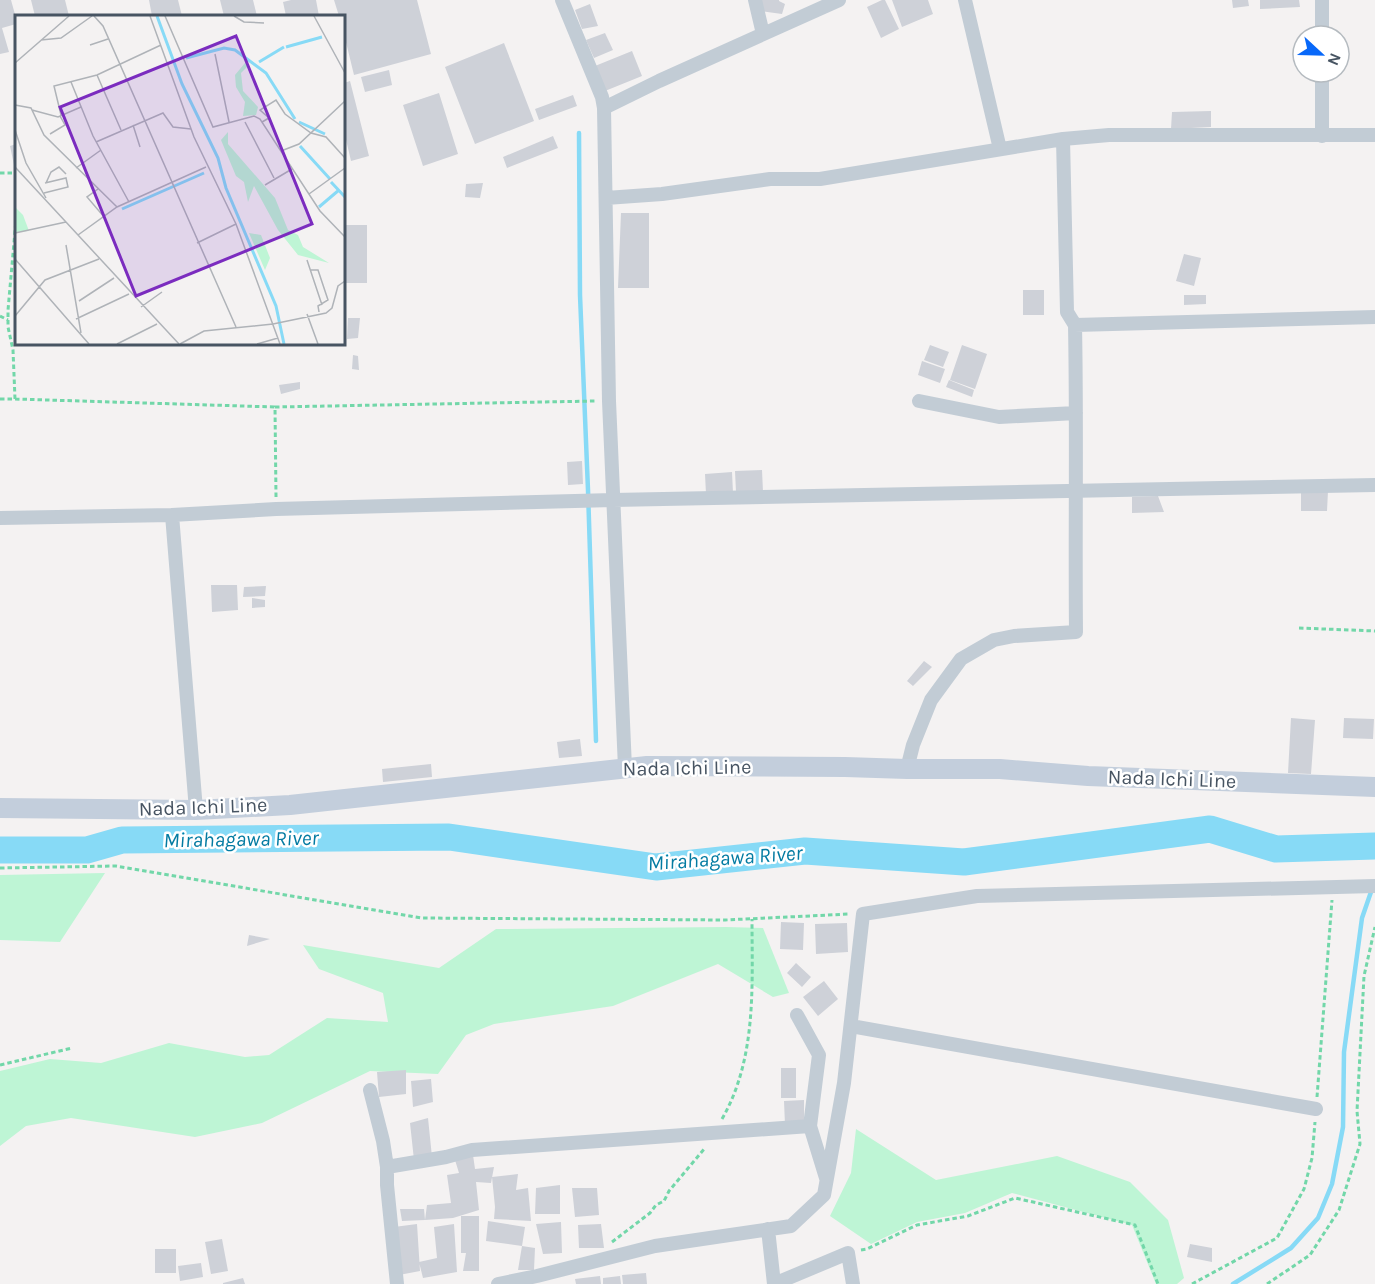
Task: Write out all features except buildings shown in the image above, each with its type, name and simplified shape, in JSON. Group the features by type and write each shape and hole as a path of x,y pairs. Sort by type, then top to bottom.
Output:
{"main road":[{"name":"Nada Ichi Line","path":"0,808 196,810 290,805 647,766 1000,769 1100,776 1375,788"}],"street":[{"path":"755,0 764,34"},
{"path":"604,108 839,0"},
{"path":"965,0 1000,149"},
{"path":"1322,0 1322,24"},
{"path":"565,1 604,108 609,401 625,768"},
{"path":"1322,84 1322,136"},
{"path":"606,198 662,194 770,179 820,179 1063,139 1108,135 1375,135"},
{"path":"907,769 913,745 931,700 961,659 994,640 1014,636 1076,632 1075,325 1067,312 1063,139"},
{"path":"1075,325 1375,317"},
{"path":"919,401 999,417 1076,413"},
{"path":"0,518 172,515 276,509 613,500 1375,485"},
{"path":"172,515 196,810"},
{"path":"498,1284 538,1280 655,1246 790,1226 824,1195 844,1083 864,914 977,896 1375,886"},
{"path":"797,1015 819,1055 810,1126 827,1180"},
{"path":"851,1026 1316,1109"},
{"path":"370,1090 387,1167 397,1284"},
{"path":"387,1167 472,1150 810,1126"},
{"path":"768,1229 774,1284 848,1253 853,1284"}],"path":[{"path":"15,232 8,320 15,399"},
{"path":"0,316 8,320"},
{"path":"0,399 275,407 609,401"},
{"path":"275,407 276,509"},
{"path":"1299,628 1375,631"},
{"path":"0,868 116,866 421,918 725,920 864,914"},
{"path":"1267,1284 1310,1255 1339,1210 1360,1144 1357,1111 1364,976 1375,927"},
{"path":"0,1065 72,1048"},
{"path":"848,1253 867,1249 917,1225 968,1216 1015,1198 1135,1225 1158,1284"}],"green space":[{"path":"105,873 60,942 0,940 0,875"},
{"path":"763,928 789,993 773,997 718,964 613,1006 494,1024 466,1035 438,1074 370,1071 262,1123 195,1137 71,1118 26,1126 0,1146 0,1071 50,1059 101,1063 169,1043 245,1057 269,1055 327,1018 388,1022 383,993 319,969 303,945 439,968 496,929"},
{"path":"856,1129 936,1180 1057,1156 1130,1182 1168,1220 1184,1278 1177,1284 1156,1284 1132,1225 1012,1193 965,1213 917,1222 871,1244 830,1216 851,1173"}],"waterway":[{"path":"579,133 580,295 596,741"},
{"name":"Mirahagawa River","path":"0,850 87,850 122,840 449,837 656,867 805,851 964,862 1210,829 1276,849 1375,846"},
{"path":"1233,1284 1291,1248 1318,1218 1332,1184 1343,1127 1344,1052 1362,918 1372,889"}]}
